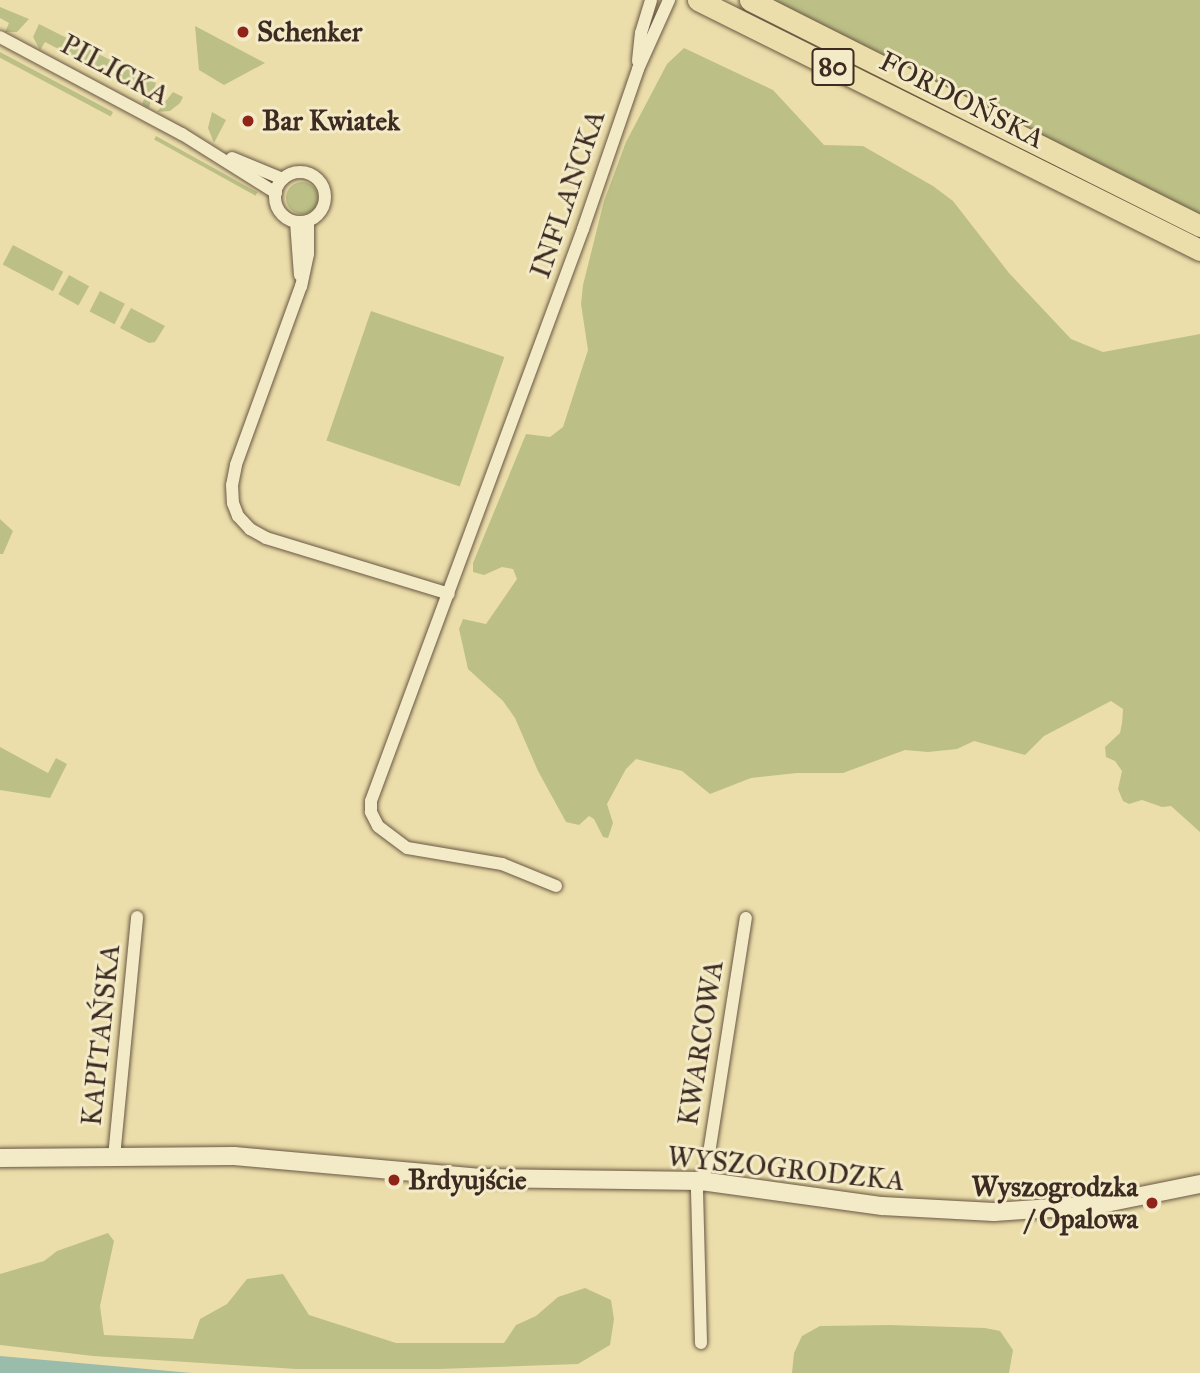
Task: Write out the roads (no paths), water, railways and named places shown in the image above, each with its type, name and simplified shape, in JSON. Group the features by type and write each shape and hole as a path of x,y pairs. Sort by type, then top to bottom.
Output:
{"main road":[{"name":"FORDOŃSKA","path":"698,0 1200,250"},
{"name":"FORDOŃSKA","path":"750,0 1200,226"}],"street":[{"name":"INFLANCKA","path":"556,886 502,864 407,848 383,831 372,813 373,790 449,594 638,69 669,0"},
{"name":"INFLANCKA","path":"638,69 638,51 649,1"},
{"name":"PILICKA","path":"0,37 207,148 276,193"},
{"name":"PILICKA","path":"207,148 283,179"},
{"path":"293,173 304,173 321,184 325,191 323,208 302,222 282,215 275,201 283,179 293,173"},
{"path":"302,222 308,254 301,286 236,465 232,491 239,516 250,529 267,538 449,594"},
{"name":"KAPITAŃSKA","path":"114,1157 137,917"},
{"name":"KWARCOWA","path":"701,1343 697,1190 707,1166 742,919"},
{"name":"WYSZOGRODZKA","path":"0,1158 234,1156 481,1178 701,1181 882,1206 994,1212 1096,1205 1200,1184"}],"place":[{"name":"Schenker","path":"243,32"},
{"name":"Bar Kwiatek","path":"248,121"},
{"name":"Brdyujście","path":"394,1180"},
{"name":"Wyszogrodzka / Opalowa","path":"1152,1203"}]}
